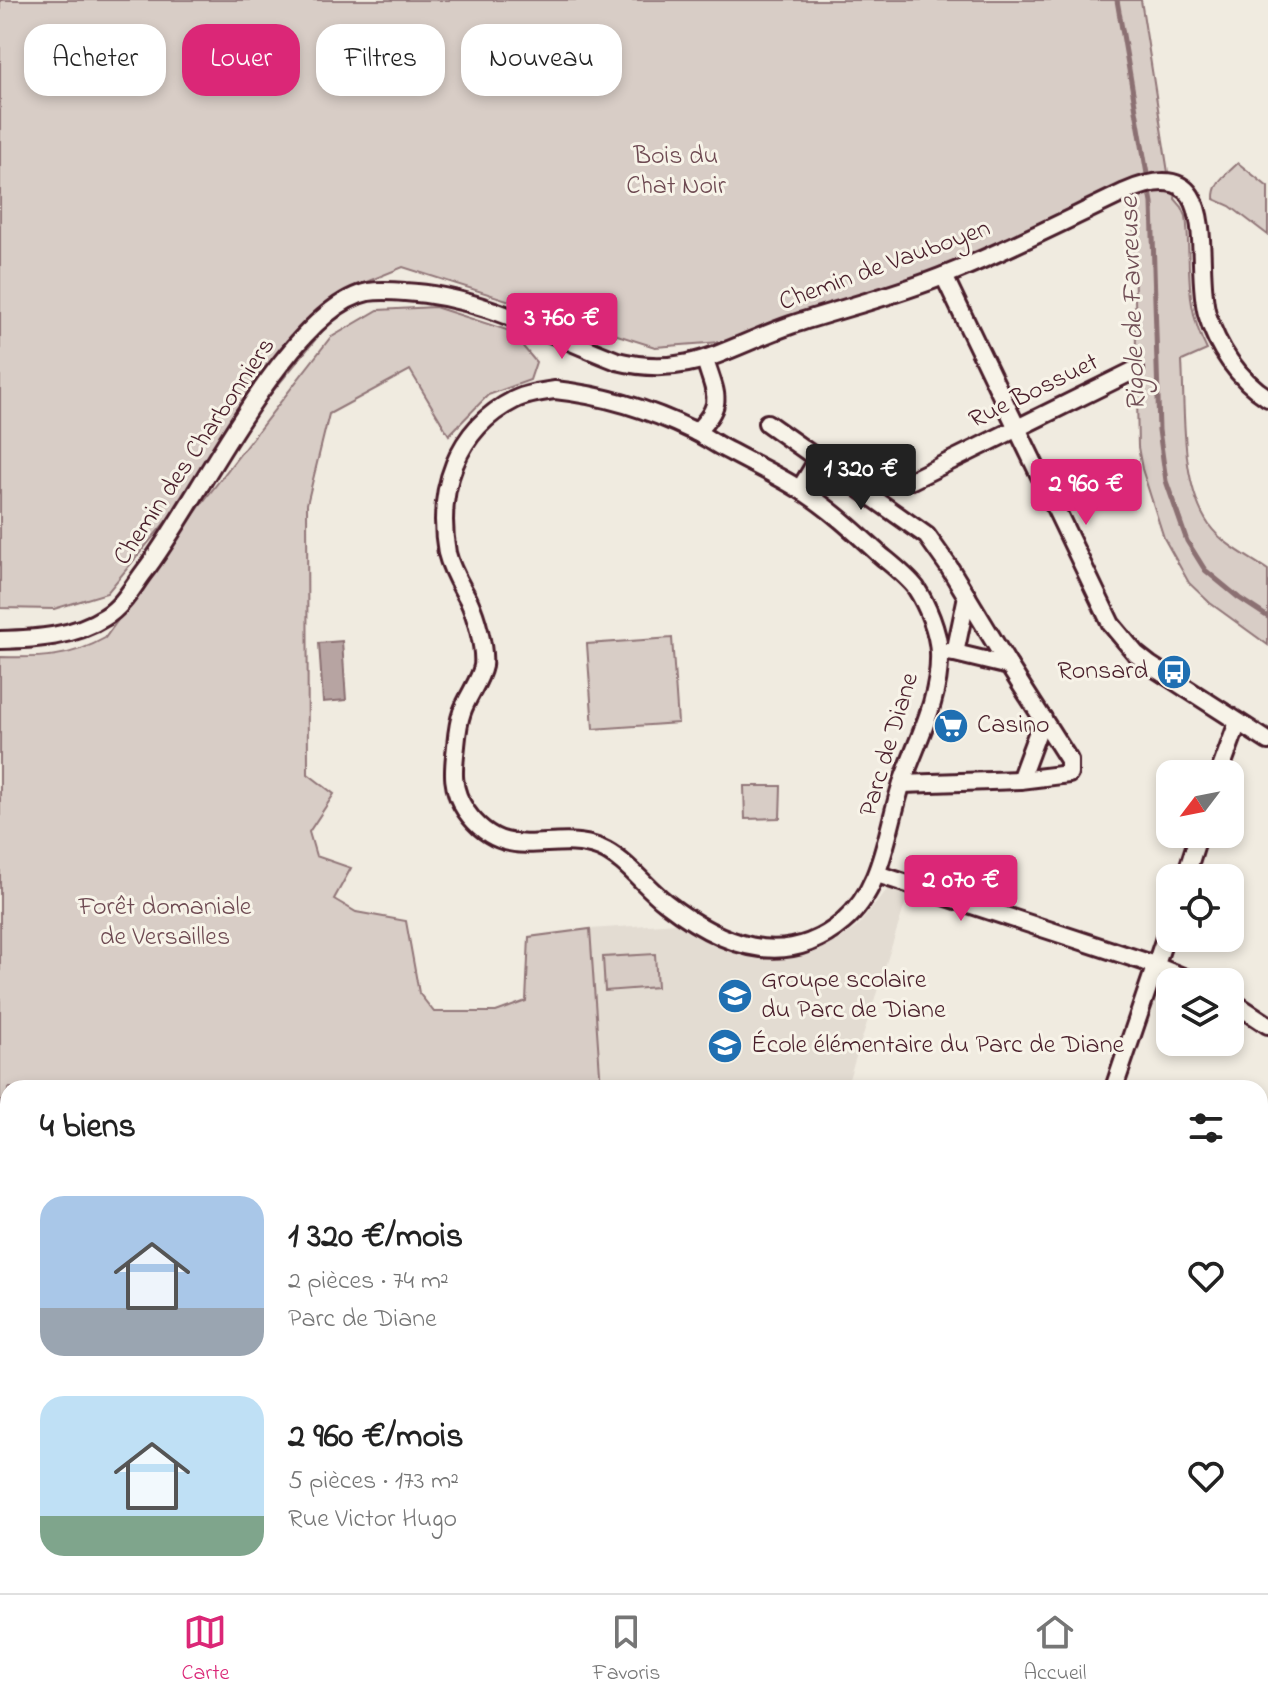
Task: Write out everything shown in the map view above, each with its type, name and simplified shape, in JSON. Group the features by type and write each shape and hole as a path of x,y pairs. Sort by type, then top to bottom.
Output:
{"street":[{"name":"Chemin de Vauboyen","path":"747,340 944,276 1156,183 1185,189 1191,195 1199,212 1202,284 1216,338 1228,359 1268,398"},
{"path":"944,276 1103,609 1122,639 1150,665 1268,741"},
{"name":"Chemin des Charbonniers","path":"0,640 79,631 121,605 159,555 254,400 298,343 318,321 367,292 436,293 479,304 590,351 640,367 669,367 705,360 747,340"},
{"path":"696,432 714,411 717,400 705,360"},
{"name":"Rue Bossuet","path":"912,480 1135,370"},
{"name":"Parc de Diane","path":"555,390 588,393 696,432 800,489 913,584 947,652 929,713 902,784 877,874 851,915 833,930 794,949 768,949 720,937 665,902 620,859 602,849 584,843 505,841 484,829 469,815 459,798 452,773 460,717 483,667 482,651 470,603 447,553 444,505 464,441 473,430 514,400 555,390"},
{"path":"767,423 927,536 1069,760 1069,774 1020,780 902,784"},
{"path":"800,489 817,461"},
{"path":"967,596 947,652 1009,666"},
{"path":"1020,780 1043,718"},
{"path":"1224,760 1238,722"},
{"path":"877,874 1161,968"},
{"path":"1117,1080 1161,952"},
{"path":"1244,1006 1265,1016"}],"shaded area":[{"path":"342,641 346,700 323,702 319,643"},
{"name":"Groupe scolaire du Parc de Diane","path":"896,885 909,892 849,1080 600,1080 590,929 691,922 790,954 816,950 837,941 857,927 886,891"}],"green space":[{"name":"Bois du Chat Noir","path":"0,0 1141,0 1169,179 974,263 747,340 655,347 403,267 361,284 107,593 54,609 0,608"},
{"path":"1238,163 1268,187 1268,235 1230,206 1214,199 1218,183"},
{"path":"1160,188 1176,193 1175,199 1186,216 1191,300 1199,333 1207,350 1182,361 1186,446 1193,489 1214,532 1268,570 1268,645 1210,603 1189,583 1164,538 1142,469 1138,447 1133,199 1142,192"},
{"name":"Forêt domaniale de Versailles","path":"435,307 510,331 536,362 530,380 488,395 449,435 410,370 329,414 307,504 308,774 334,794 309,832 316,856 351,868 334,899 356,912 406,921 419,993 434,1012 496,1012 526,1001 529,937 590,929 600,1080 0,1080 0,657 54,655 79,650 105,638 203,502 330,338 378,310"},
{"path":"672,638 678,723 593,729 587,644"},
{"path":"744,786 781,786 780,818 745,819"},
{"path":"655,954 657,987 605,991 603,957"}],"waterway":[{"name":"Rigole de Favreuse","path":"1117,0 1152,203 1159,430 1166,481 1187,541 1205,570 1268,617"}],"place":[{"name":"Ronsard","path":"1174,672"},
{"name":"Casino","path":"951,726"},
{"name":"Groupe scolaire du Parc de Diane","path":"735,996"},
{"name":"École élémentaire du Parc de Diane","path":"725,1046"}]}
